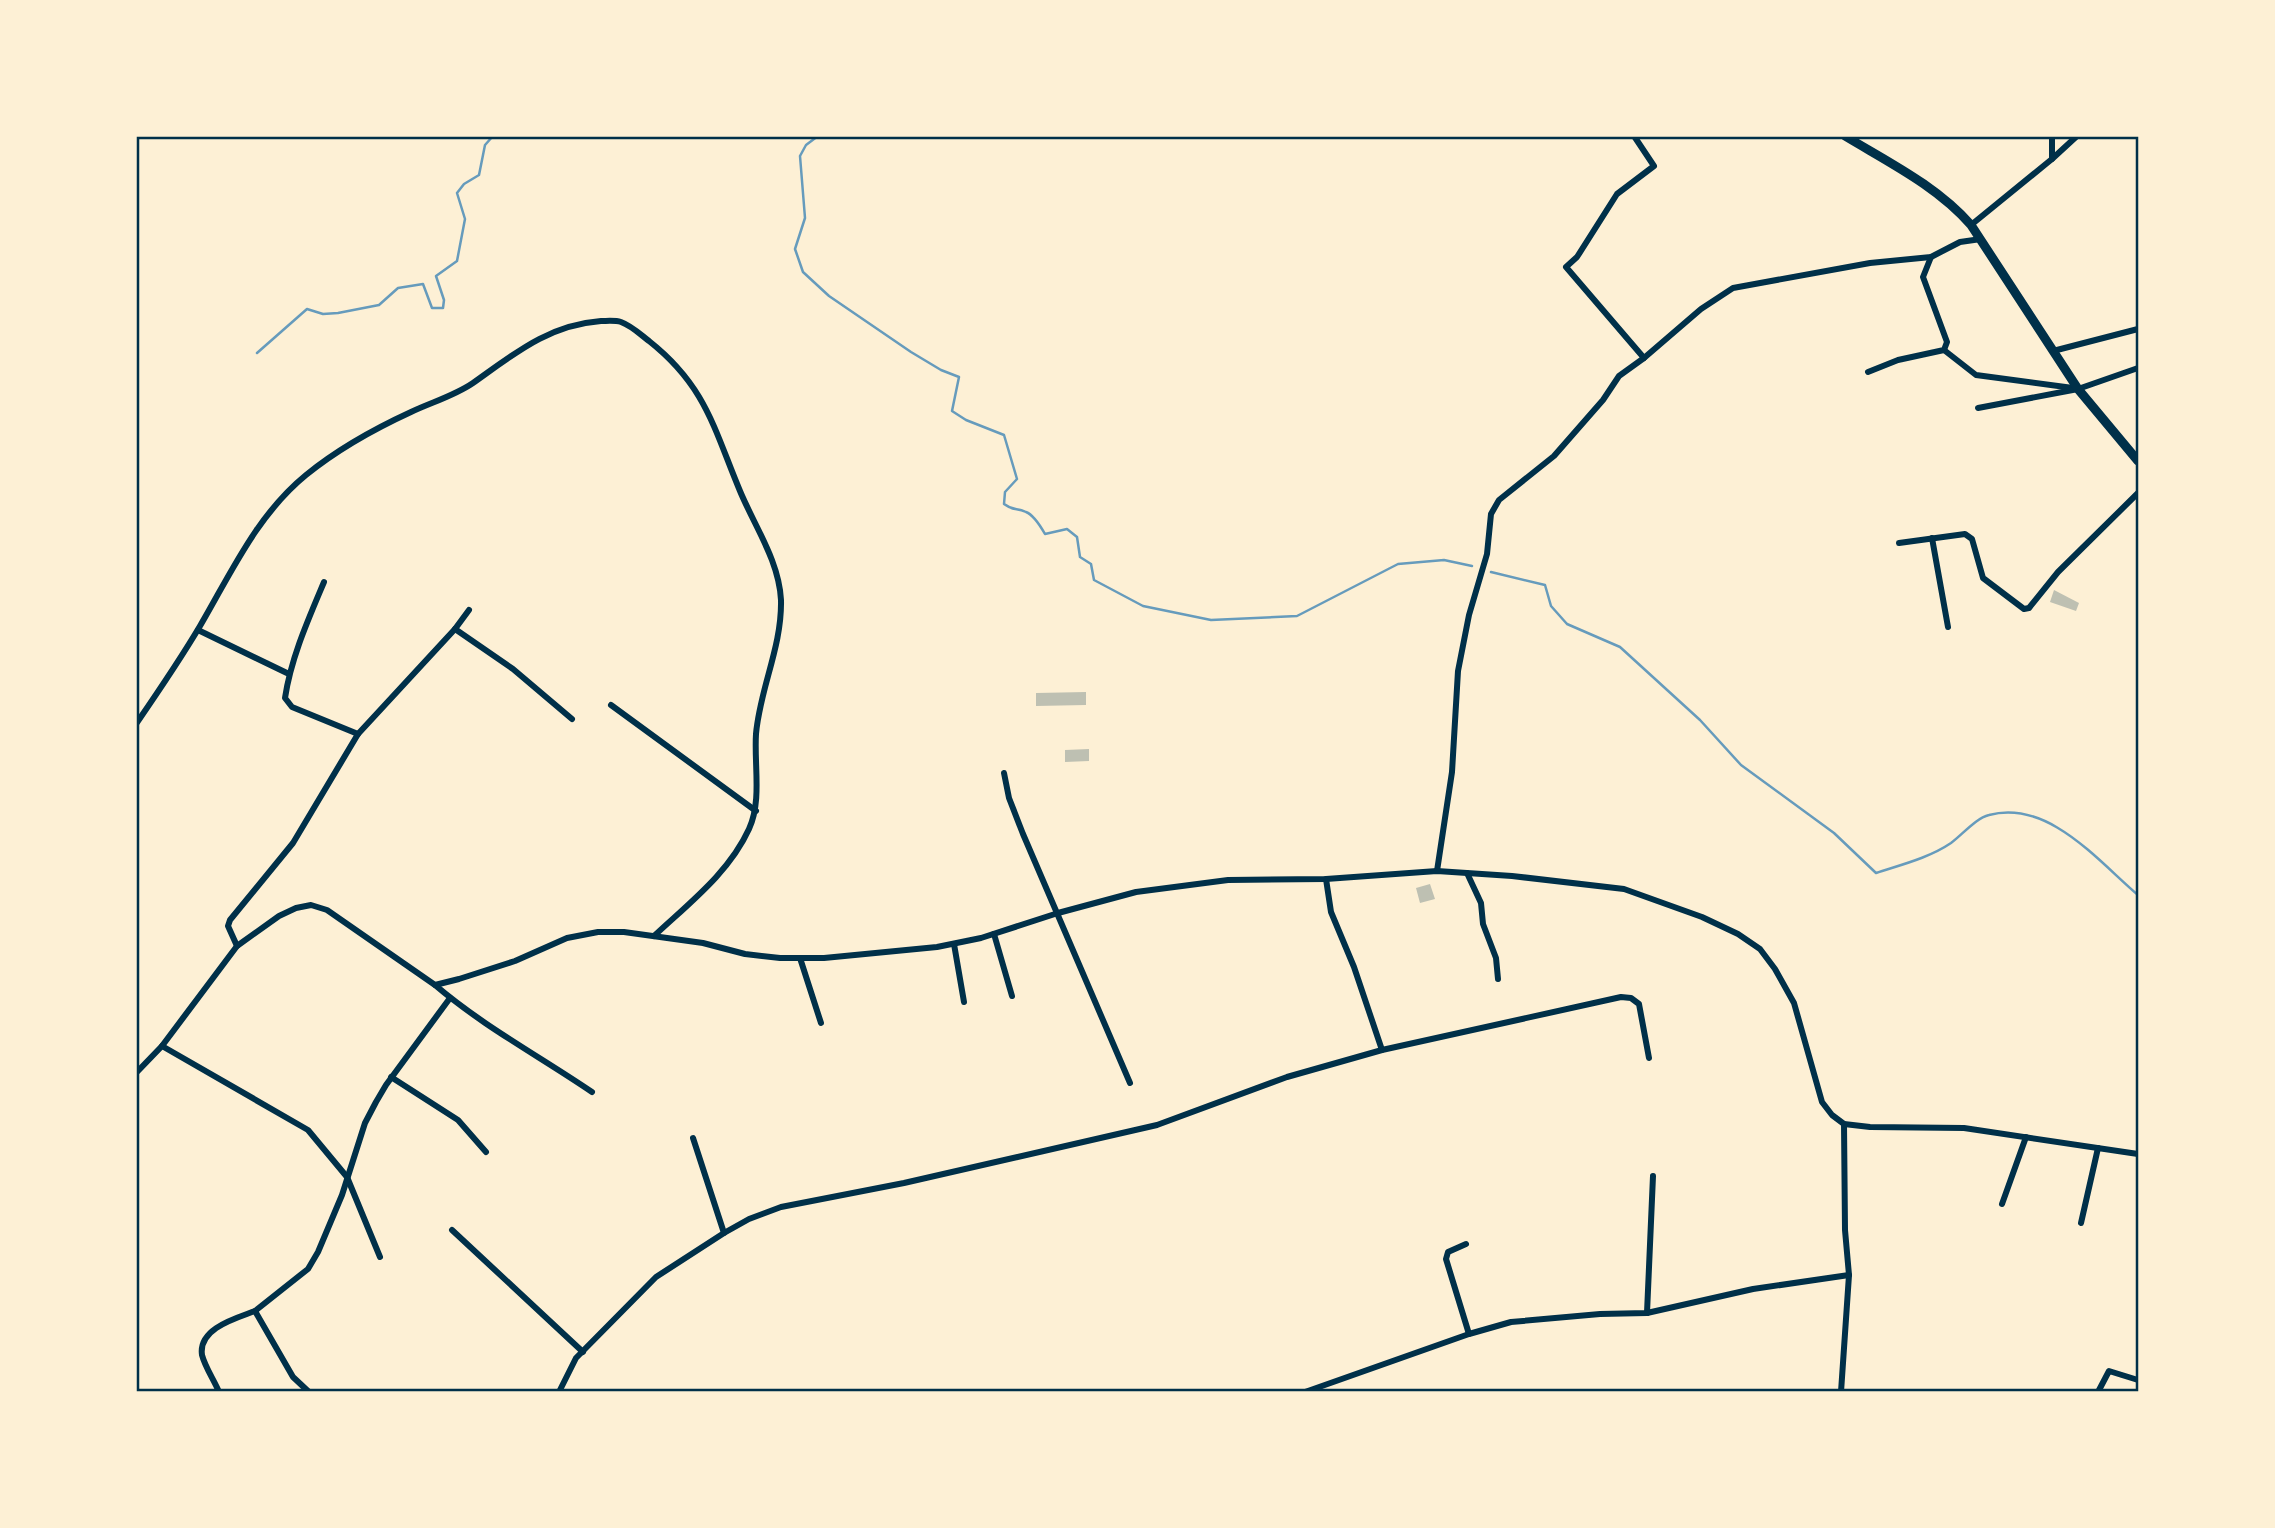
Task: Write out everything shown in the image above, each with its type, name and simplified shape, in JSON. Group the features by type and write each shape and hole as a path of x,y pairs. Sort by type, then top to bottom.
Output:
{"main road":[{"path":"1845,136 1925,185 1961,213 2078,389 2138,461"}],"street":[{"path":"1634,136 1654,166 1617,194 1577,257 1566,267 1644,358"},
{"path":"2052,136 2052,159"},
{"path":"1971,225 2077,136"},
{"path":"1437,871 1452,772 1458,671 1469,615 1487,554 1491,514 1499,500 1553,456 1603,400 1619,376 1701,309 1733,288 1870,264 1931,257 1960,242 1981,240"},
{"path":"1931,257 1923,277 1947,342 1944,350"},
{"path":"136,724 198,630 264,518 304,476 369,431 449,397 530,342 587,322 621,322 656,347 682,371 700,395 775,569 780,596 777,647 760,709 756,735 756,811 748,831 726,865 654,936"},
{"path":"2053,351 2138,329"},
{"path":"1868,372 1898,360 1944,350 1976,375 2078,389"},
{"path":"1978,408 2078,389 2138,368"},
{"path":"1899,543 1965,534 1970,536 1983,578 2024,609 2029,608 2058,572 2138,493"},
{"path":"1932,538 1948,627"},
{"path":"324,582 289,674 285,698 288,703 358,734"},
{"path":"237,946 228,926 230,920 293,844 358,734 455,629 469,610"},
{"path":"455,629 513,669 572,719"},
{"path":"198,630 289,674"},
{"path":"611,705 756,811"},
{"path":"1004,774 1009,798 1130,1083"},
{"path":"435,985 515,961 567,938 598,932 654,936 780,958 873,955 954,944 1136,892 1228,880 1326,879 1437,871 1467,873 1624,889 1702,916 1738,933 1760,949 1794,1003 1822,1102 1832,1115 1844,1124 1964,1128 2138,1154"},
{"path":"1467,873 1481,903 1483,924 1496,957 1497,979"},
{"path":"1326,879 1331,912 1354,967 1382,1050"},
{"path":"136,1073 162,1046 237,946 279,916 311,905 327,910 493,1029 592,1092"},
{"path":"994,934 1012,996"},
{"path":"954,944 964,1002"},
{"path":"800,958 821,1023"},
{"path":"559,1391 576,1358 656,1277 749,1219 781,1207 1111,1138 1157,1125 1287,1077 1382,1050 1621,997 1631,998 1639,1004 1649,1058"},
{"path":"219,1391 202,1354 205,1339 219,1326 255,1311 308,1269 318,1252 365,1123 391,1077 450,998"},
{"path":"162,1046 308,1130 347,1177 380,1257"},
{"path":"391,1077 458,1120 486,1152"},
{"path":"1841,1391 1849,1275 1845,1230 1844,1124"},
{"path":"2002,1203 2026,1137"},
{"path":"693,1139 724,1233"},
{"path":"2081,1223 2098,1147"},
{"path":"1647,1313 1653,1176"},
{"path":"452,1230 583,1352"},
{"path":"1466,1244 1448,1252 1446,1259 1469,1334"},
{"path":"1305,1391 1511,1322 1647,1313 1753,1289 1849,1275"},
{"path":"255,1311 293,1377 309,1391"},
{"path":"2098,1391 2109,1371 2138,1380"}],"building":[{"path":"2054,590 2079,603 2076,611 2050,602"},
{"path":"1086,692 1086,705 1036,706 1036,693"},
{"path":"1089,749 1089,761 1065,762 1065,750"},
{"path":"1430,884 1435,899 1420,903 1416,888"}],"waterway":[{"path":"257,353 307,309 323,314 379,305 398,288 423,284 432,308 443,308 444,300 436,276 457,261 465,219 457,193 464,184 479,175 485,145 493,136"},
{"path":"818,136 806,145 800,156 805,218 795,249 803,272 829,296 911,352 941,370 959,377 952,411 966,420 1004,435 1017,479 1005,492 1004,504 1029,514 1045,534 1067,529 1077,537 1080,557 1091,564 1094,580 1143,606 1211,620 1297,616 1398,564 1444,560 1472,566"},
{"path":"1491,572 1545,585 1551,606 1567,624 1620,647 1700,720 1741,765 1834,833 1876,873 1933,853 1951,843 1984,817 2011,812 2032,816 2071,836 2138,895"}]}
